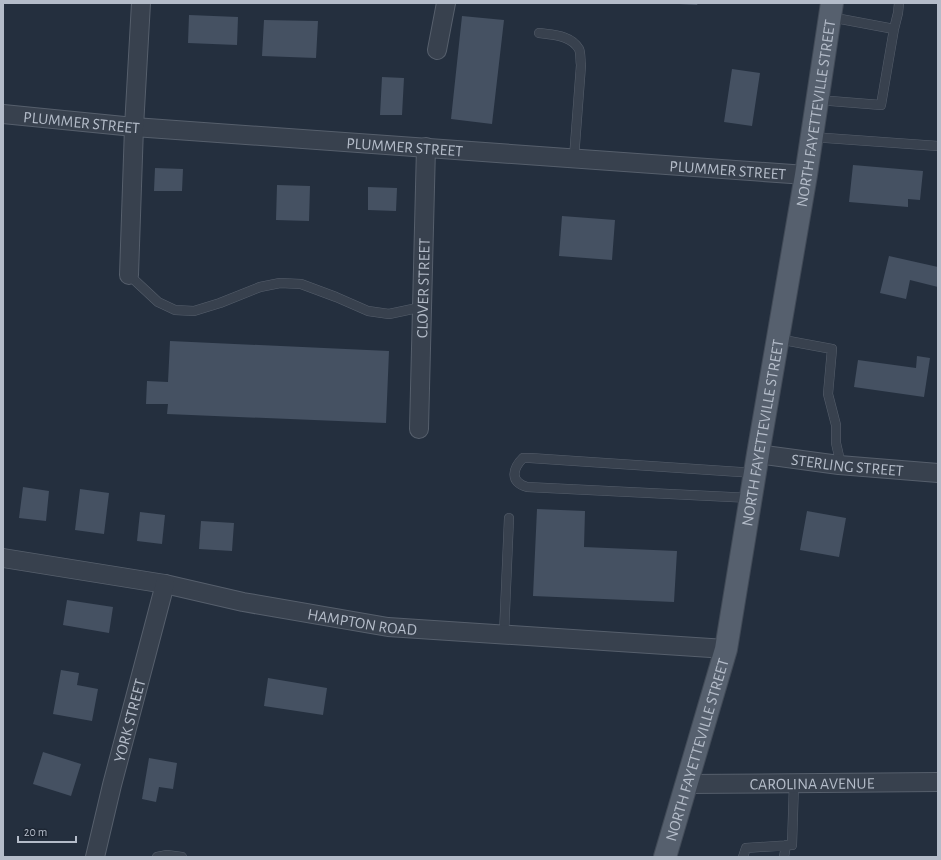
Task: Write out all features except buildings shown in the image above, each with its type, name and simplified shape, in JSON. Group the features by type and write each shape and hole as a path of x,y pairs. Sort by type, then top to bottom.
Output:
{"main road":[{"name":"NORTH FAYETTEVILLE STREET","path":"665,857 726,649 756,464 806,175 831,10"}],"street":[{"path":"128,275 141,3"},
{"path":"437,50 446,3"},
{"name":"PLUMMER STREET","path":"3,114 134,127 806,175"},
{"name":"CLOVER STREET","path":"419,429 426,147"},
{"name":"STERLING STREET","path":"756,464 841,465 938,472"},
{"name":"HAMPTON ROAD","path":"3,558 165,584 243,602 388,627 726,649"},
{"name":"YORK STREET","path":"95,857 112,785 165,584"},
{"name":"CAROLINA AVENUE","path":"687,784 938,782"}],"lane":[{"path":"818,100 881,105 899,3"},
{"path":"831,10 894,29"},
{"path":"539,33 561,36 573,42 579,50 581,65 574,158"},
{"path":"812,136 938,146"},
{"path":"128,275 158,302 175,310 194,311 220,303 260,287 280,283 301,284 368,311 389,314 422,307"},
{"path":"778,339 832,349 828,394 836,425 836,443 841,465"},
{"path":"751,498 527,487 520,485 515,480 514,471 518,463 523,458 756,464"},
{"path":"504,634 509,518"},
{"path":"744,857 746,848 792,845 794,783"},
{"path":"783,845 784,857"},
{"path":"157,857 167,855 182,857"}]}
